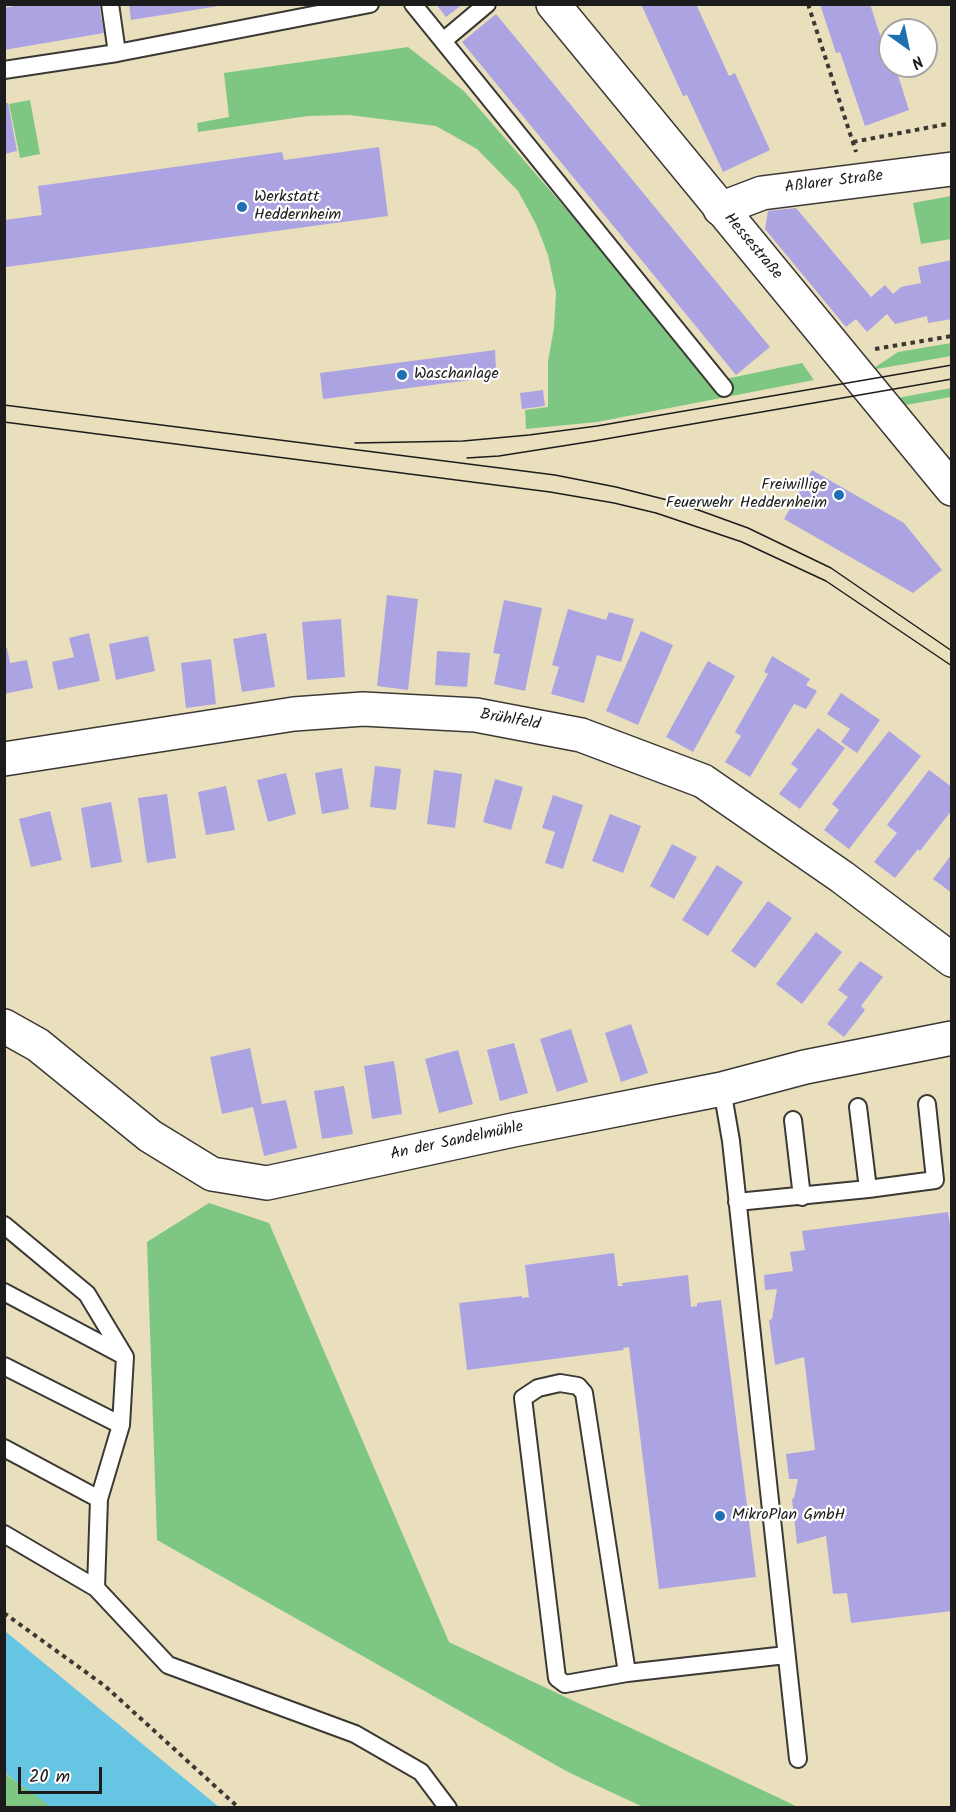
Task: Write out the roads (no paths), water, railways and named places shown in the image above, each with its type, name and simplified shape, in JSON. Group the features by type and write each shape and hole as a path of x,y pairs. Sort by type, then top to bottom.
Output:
{"street":[{"name":"Hessestraße","path":"553,4 951,489"},
{"name":"Aßlarer Straße","path":"720,209 762,193 865,178 951,169"},
{"name":"Brühlfeld","path":"4,759 294,714 363,709 476,715 581,735 704,781 842,877 951,960"},
{"name":"An der Sandelmühle","path":"4,1026 38,1045 150,1136 212,1174 267,1183 513,1130 722,1089 805,1067 951,1038"}],"lane":[{"path":"110,4 117,53"},
{"path":"4,69 117,53 370,4"},
{"path":"413,4 724,388"},
{"path":"443,41 487,4"},
{"path":"722,1089 731,1141 798,1759"},
{"path":"737,1202 801,1197 935,1180 927,1104"},
{"path":"858,1107 868,1189"},
{"path":"793,1120 801,1197"},
{"path":"4,1225 87,1294 125,1356 121,1425 99,1499 96,1588"},
{"path":"4,1292 125,1356"},
{"path":"4,1366 121,1425"},
{"path":"627,1673 584,1394 578,1386 560,1383 538,1388 522,1398 557,1678 565,1684 627,1673 786,1655"},
{"path":"4,1448 99,1499"},
{"path":"4,1534 96,1588 168,1665 355,1734 421,1772 448,1808"}],"water":[{"path":"4,1631 219,1807 51,1807 5,1773"}],"tram line":[{"path":"355,443 463,441 529,435 597,426 952,365"},
{"path":"467,458 499,456 594,441 952,379"},
{"path":"4,405 555,475 679,503 748,528 831,568 952,651"},
{"path":"4,422 550,492 656,513 742,542 826,581 952,666"}],"place":[{"name":"Werkstatt Heddernheim","path":"242,207"},
{"name":"Waschanlage","path":"402,375"},
{"name":"Freiwillige Feuerwehr Heddernheim","path":"839,495"},
{"name":"MikroPlan GmbH","path":"720,1516"}]}
